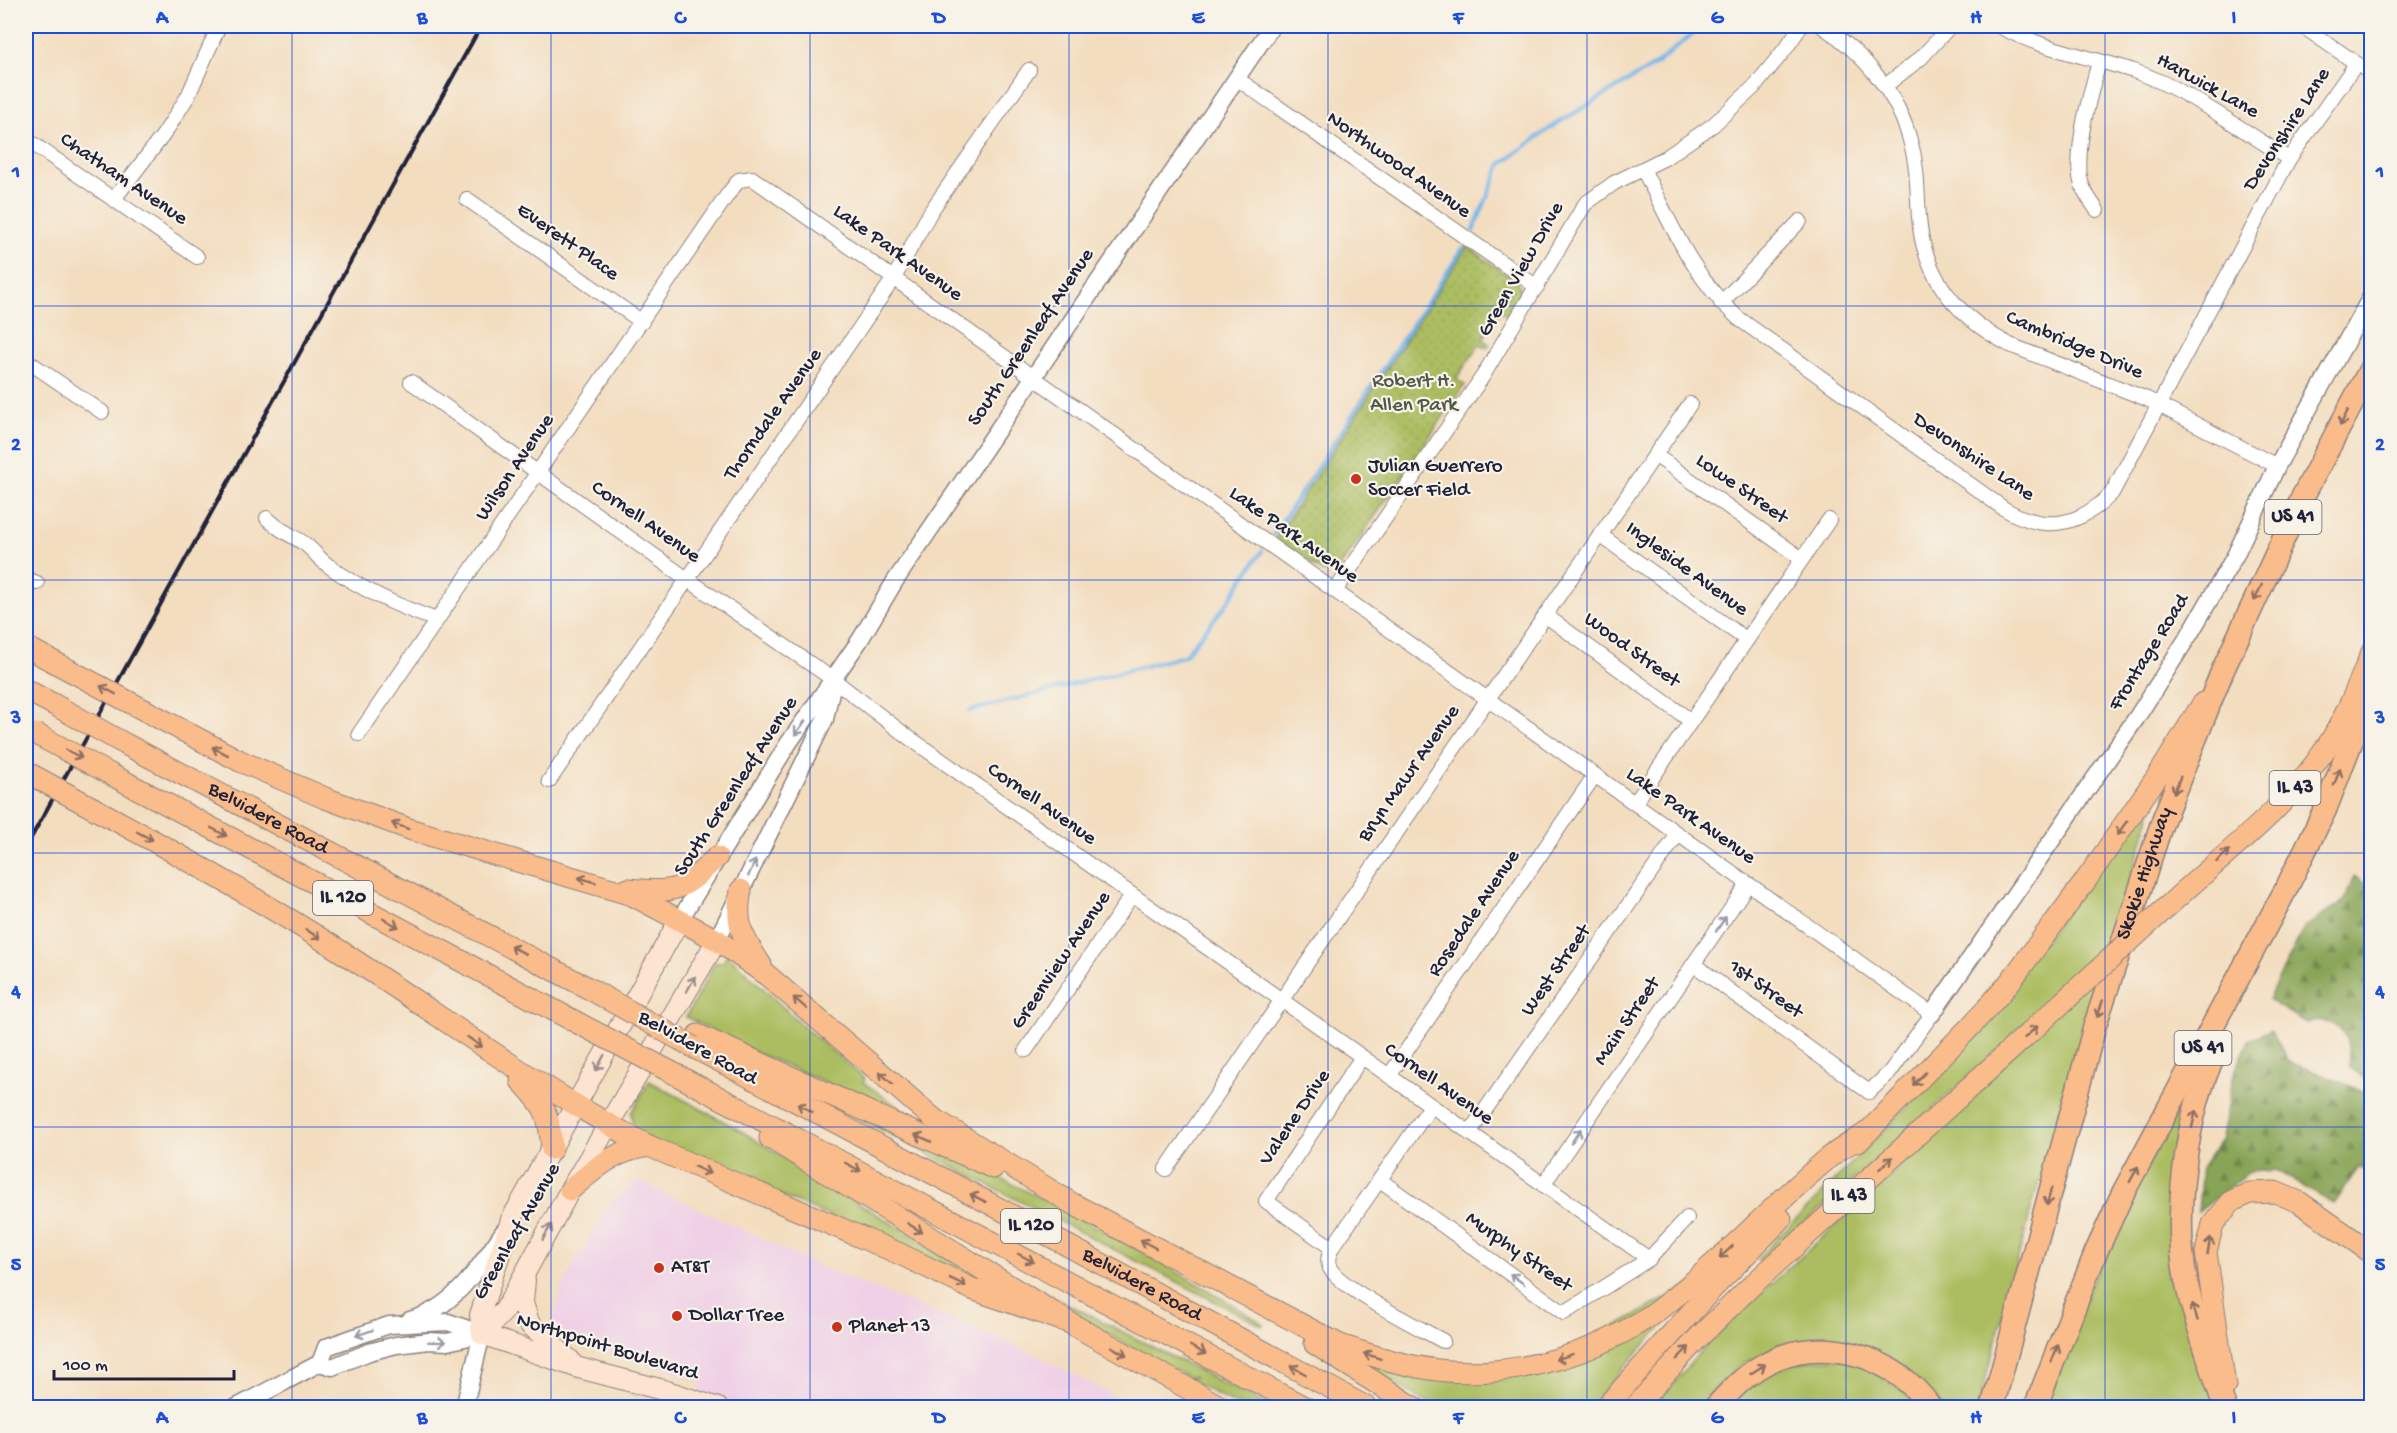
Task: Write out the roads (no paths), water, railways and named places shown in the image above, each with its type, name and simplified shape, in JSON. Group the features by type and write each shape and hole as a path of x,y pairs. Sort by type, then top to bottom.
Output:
{"highway":[{"name":"Skokie Highway","path":"1992,1407 2095,1025 2163,820 2222,672 2303,496 2372,366"},
{"name":"US 41","path":"2035,1407 2096,1252 2122,1195 2224,1008 2325,810 2372,688"},
{"path":"2226,1407 2188,1292 2180,1226 2184,1164 2205,1075 2292,900 2325,810"},
{"path":"1715,1407 1741,1379 1765,1364 1791,1354 1820,1349 1856,1354 1884,1364 1918,1390 1930,1407"}],"main road":[{"path":"26,647 240,761 325,798 411,830 632,895 717,940 768,976 934,1119 1073,1204 1340,1345 1382,1359 1436,1370 1481,1372 1531,1366 1563,1358 1606,1341 1643,1322 1672,1300 1827,1159 1866,1133"},
{"name":"IL 43","path":"1634,1407 1697,1339 1750,1287 2299,785 2327,747 2350,704 2372,652"},
{"name":"IL 43","path":"1605,1407 1713,1288 1966,1032 2006,987 2084,883 2155,780 2222,672"},
{"name":"Belvidere Road","path":"26,690 695,1041 1368,1407"},
{"name":"Belvidere Road","path":"31,731 635,1053 670,1074 1306,1407"},
{"path":"26,772 221,877 335,948 500,1059 608,1125 649,1146 900,1254 972,1289 1068,1322"},
{"path":"612,888 670,891 688,883 717,857"},
{"path":"741,890 737,908 743,938 768,976"},
{"name":"Greenleaf Avenue","path":"482,1334 480,1315 511,1220 679,921"},
{"name":"Greenleaf Avenue","path":"482,1334 505,1310 570,1191 717,940"},
{"path":"695,1041 1073,1204"},
{"path":"500,1059 531,1091 545,1110 550,1120 552,1149"},
{"path":"670,1074 1068,1322 1223,1407"},
{"path":"570,1191 603,1162 631,1149 649,1146"},
{"path":"2226,1407 2206,1252 2213,1224 2232,1201 2250,1193 2275,1192 2299,1202 2372,1253"},
{"path":"526,1269 523,1303 530,1325 579,1368"},
{"path":"1200,1272 1415,1407"},
{"name":"Northpoint Boulevard","path":"482,1334 579,1368 718,1407"}],"street":[{"path":"114,199 164,134 188,96 219,26"},
{"name":"South Greenleaf Avenue","path":"679,921 788,744 834,680 895,581 1272,26"},
{"name":"Green View Drive","path":"1335,591 1483,376 1585,204 1614,183 1665,158 1721,117 1755,86 1801,26"},
{"name":"Cambridge Drive","path":"1822,26 1860,56 1885,86 1904,123 1917,169 1922,239 1931,267 1948,298 1961,312 1992,335 2158,405 2277,466"},
{"path":"1885,86 1921,58 1950,26"},
{"name":"Harwick Lane","path":"1999,26 2053,49 2133,70 2160,81 2289,159"},
{"path":"2302,26 2372,74"},
{"path":"2097,210 2083,187 2080,177 2080,158 2086,110 2099,62"},
{"name":"Devonshire Lane","path":"1643,169 1689,259 1721,303 1764,338 2022,520 2037,523 2066,522 2098,508 2112,493 2289,159 2356,64"},
{"name":"Thorndale Avenue","path":"549,781 894,278 931,211 1029,70"},
{"name":"Northwood Avenue","path":"1236,78 1537,287"},
{"name":"Chatham Avenue","path":"26,139 197,256"},
{"name":"Lake Park Avenue","path":"707,226 739,180 752,178 1932,1014"},
{"name":"Everett Place","path":"467,199 642,322"},
{"path":"1721,303 1800,220"},
{"name":"Wilson Avenue","path":"359,734 707,226"},
{"name":"Frontage Road","path":"1932,1014 2137,717 2191,632 2235,556 2277,466 2372,295"},
{"path":"26,360 102,412"},
{"name":"Cornell Avenue","path":"411,382 687,579 834,680 904,734 1650,1259"},
{"name":"Bryn Mawr Avenue","path":"1166,1168 1690,404"},
{"name":"Lowe Street","path":"1655,455 1802,559"},
{"path":"267,518 275,527 305,544 328,565 367,590 415,613 437,620"},
{"path":"1635,803 1829,520"},
{"name":"Ingleside Avenue","path":"1600,535 1747,639"},
{"name":"Wood Street","path":"1545,615 1691,721"},
{"name":"South Greenleaf Avenue","path":"717,940 825,719 834,680"},
{"name":"Rosedale Avenue","path":"1389,1076 1595,775"},
{"name":"West Street","path":"1469,1133 1678,834"},
{"name":"Main Street","path":"1543,1185 1748,884"},
{"name":"Greenview Avenue","path":"1026,1050 1132,895"},
{"name":"1st Street","path":"1693,964 1869,1092 1890,1072 1932,1014"},
{"name":"Valene Drive","path":"1332,1248 1267,1201 1362,1057"},
{"path":"1431,1106 1332,1248 1328,1258 1329,1268 1336,1277 1388,1311 1443,1341"},
{"name":"Murphy Street","path":"1380,1180 1564,1313 1650,1259 1687,1218"},
{"path":"320,1363 326,1347 389,1325 420,1317 463,1288 511,1220"},
{"path":"389,1325 448,1322 482,1334"},
{"path":"235,1407 320,1363 332,1366 396,1345 429,1341 447,1342 482,1334"},
{"path":"464,1407 482,1334"}],"waterway":[{"path":"1473,231 1501,164 1556,124 1655,65 1702,26"},
{"path":"1273,535 1463,248"},
{"path":"969,711 1184,656 1225,606 1262,551"}],"railway":[{"path":"26,847 481,26"}],"place":[{"name":"Julian Guerrero Soccer Field","path":"1356,479"},
{"name":"AT&T","path":"659,1268"},
{"name":"Dollar Tree","path":"677,1316"},
{"name":"Planet 13","path":"837,1327"}],"park label":[{"name":"Robert H. Allen Park","path":"1414,394"}]}
